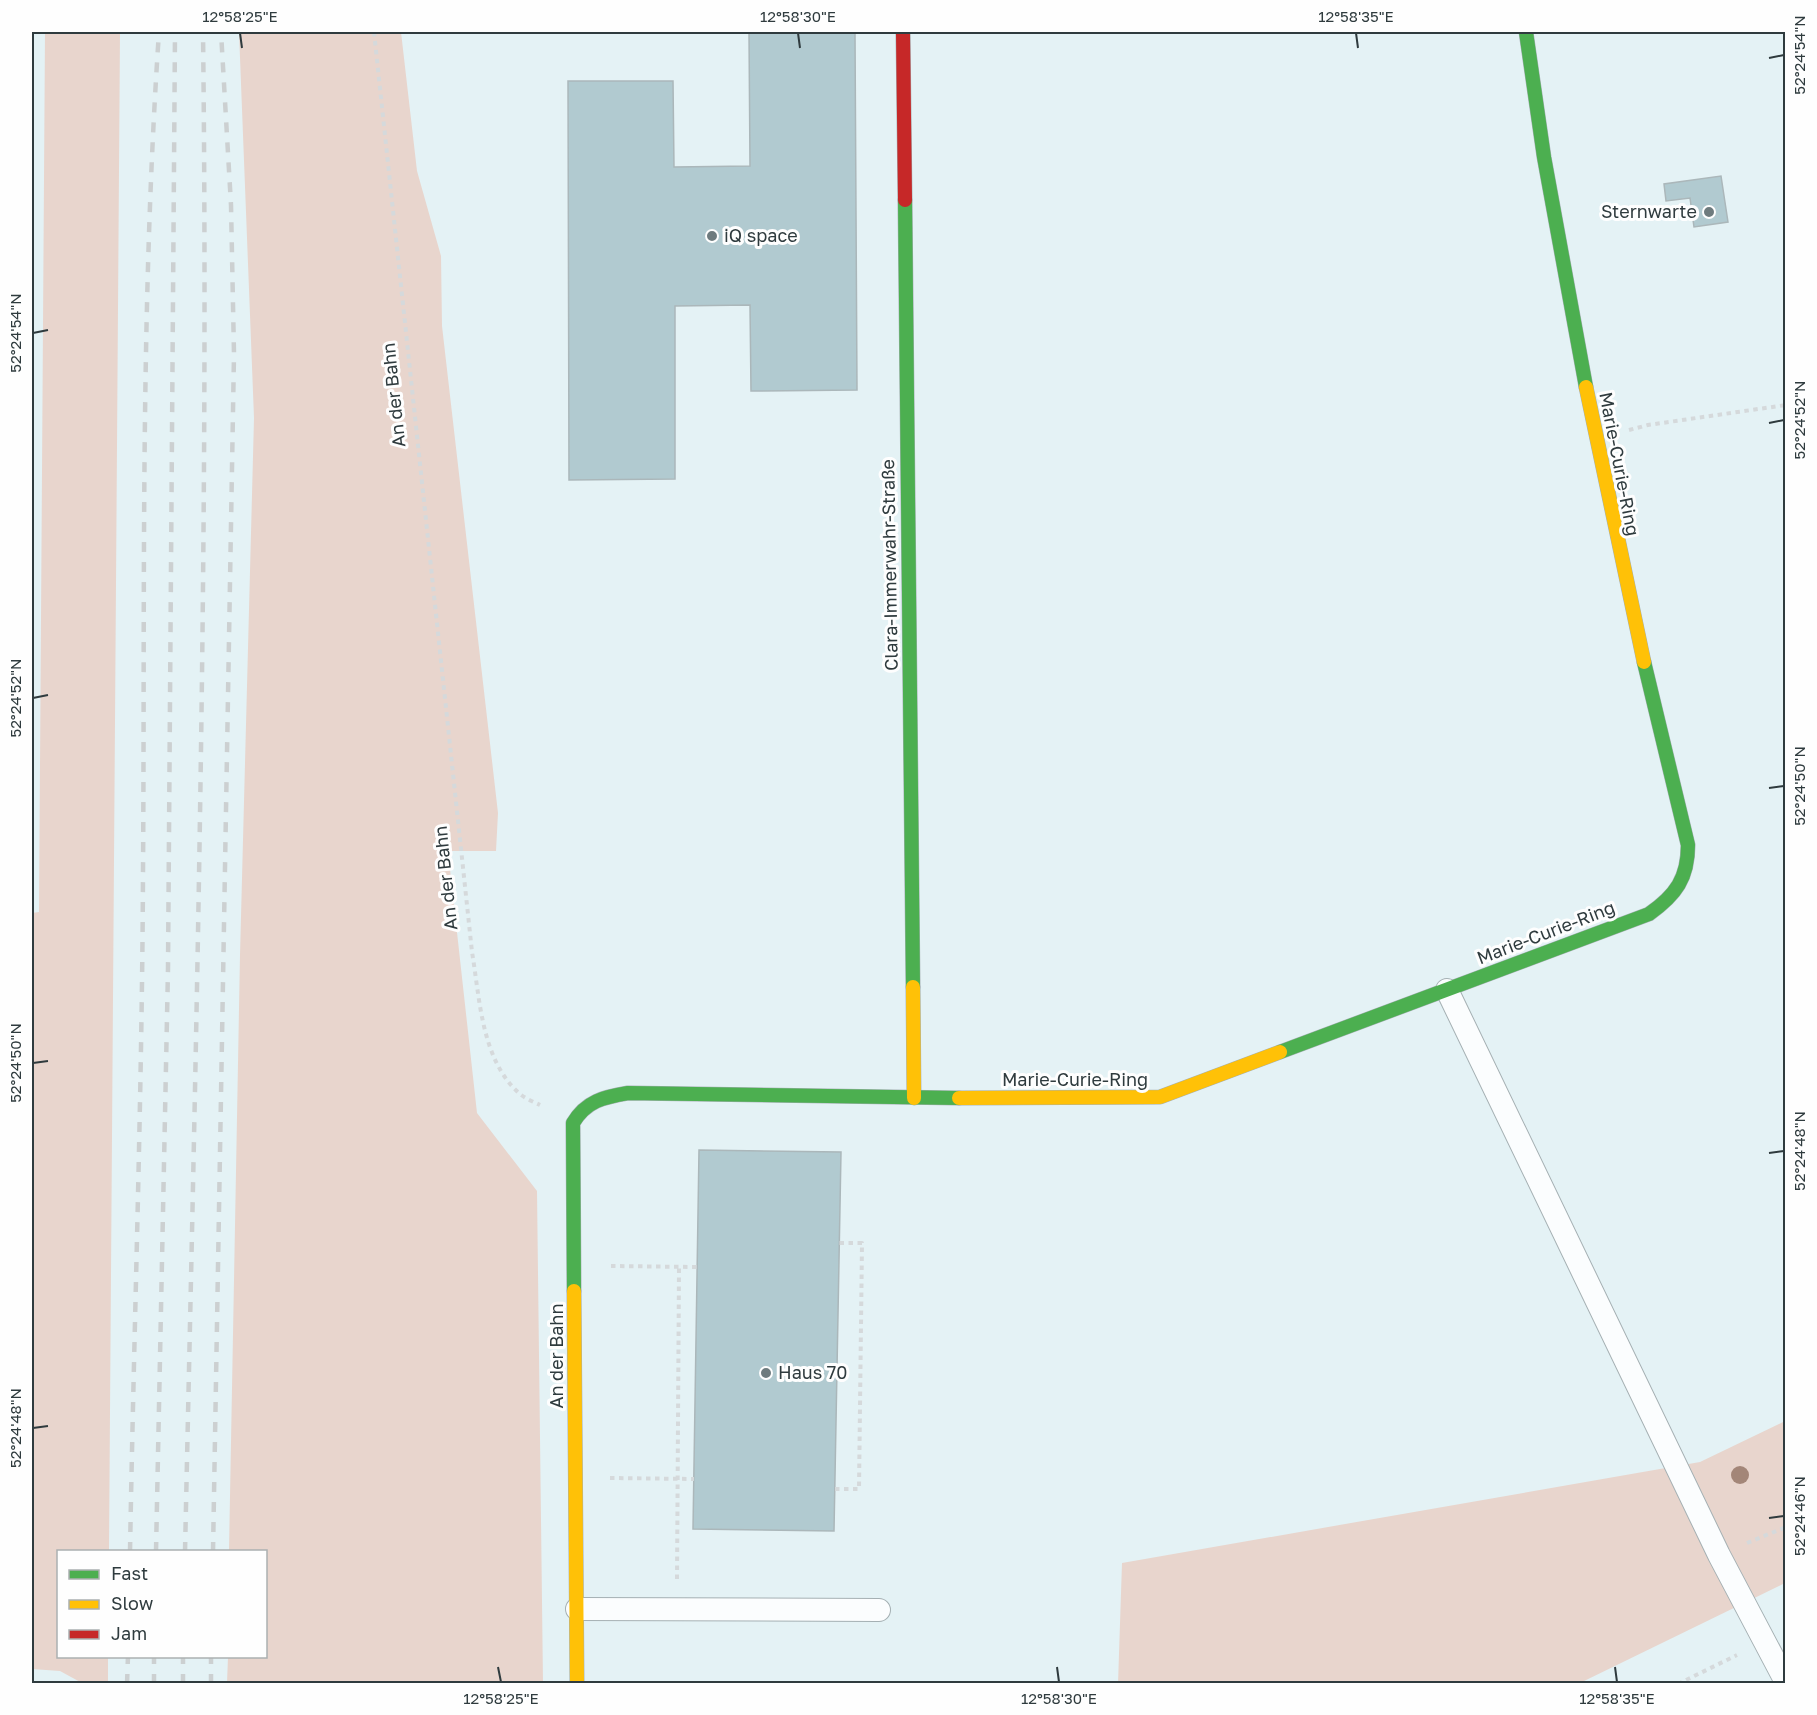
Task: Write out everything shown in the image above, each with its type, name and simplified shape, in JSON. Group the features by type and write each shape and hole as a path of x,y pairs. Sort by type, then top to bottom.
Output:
{"street":[{"name":"Clara-Immerwahr-Straße","path":"903,32 914,1098"},
{"name":"Marie-Curie-Ring","path":"573,1123 580,1109 599,1098 628,1094 914,1098 1160,1097 1649,914 1669,901 1683,885 1689,866 1688,845 1648,689 1594,440 1536,112 1526,32"},
{"name":"An der Bahn","path":"573,1123 577,1683"}],"lane":[{"path":"1447,990 1719,1555 1785,1682"},
{"path":"577,1609 879,1610"}],"path":[{"name":"An der Bahn","path":"374,32 472,952 486,1036 498,1065 520,1094 573,1123"},
{"path":"1594,440 1648,424 1785,405"},
{"path":"835,1489 860,1489 862,1243 839,1243"},
{"path":"574,1266 697,1267"},
{"path":"676,1610 679,1268"},
{"path":"576,1477 694,1479"},
{"path":"1719,1555 1785,1527"},
{"path":"1678,1683 1764,1642"}],"shaded area":[{"path":"45,32 120,32 109,1550 57,1550 57,1658 108,1658 108,1684 82,1683 60,1671 32,1669 32,913 39,912"},
{"path":"239,32 401,32 417,171 441,256 442,326 498,813 496,851 448,851 477,1113 537,1191 543,1683 227,1683 228,1658 267,1658 267,1550 229,1550 240,955 254,418"},
{"path":"1785,1421 1785,1583 1580,1683 1118,1684 1122,1563 1700,1462"}],"building":[{"name":"iQ space","path":"749,32 855,32 857,390 751,391 750,305 675,306 675,479 569,480 568,81 673,81 674,167 750,166"},
{"name":"Sternwarte","path":"1721,176 1728,222 1694,227 1690,198 1666,201 1664,184"},
{"name":"Haus 70","path":"699,1150 841,1152 834,1531 693,1529"}],"railway":[{"path":"130,1550 140,1127 146,346 159,32"},
{"path":"156,1550 168,969 175,32"},
{"path":"185,1550 203,602 203,32"},
{"path":"213,1550 234,354 231,205 221,32"},
{"path":"127,1684 128,1658"},
{"path":"154,1658 154,1684"},
{"path":"183,1658 183,1684"},
{"path":"211,1658 211,1684"}],"traffic: fast":[{"path":"1526,32 1544,157 1586,387"},
{"path":"905,200 913,987"},
{"path":"1280,1052 1649,914 1673,893 1686,867 1688,845 1644,662"},
{"path":"574,1291 573,1123 596,1101 628,1093 959,1098"}],"traffic: slow":[{"path":"1586,387 1644,662"},
{"path":"913,987 914,1098"},
{"path":"959,1098 1160,1097 1280,1052"},
{"path":"574,1291 577,1684"}],"traffic: jam":[{"path":"903,32 905,200"}],"place":[{"name":"Sternwarte","path":"1709,212"},
{"name":"iQ space","path":"712,236"},
{"name":"Haus 70","path":"766,1373"}]}
